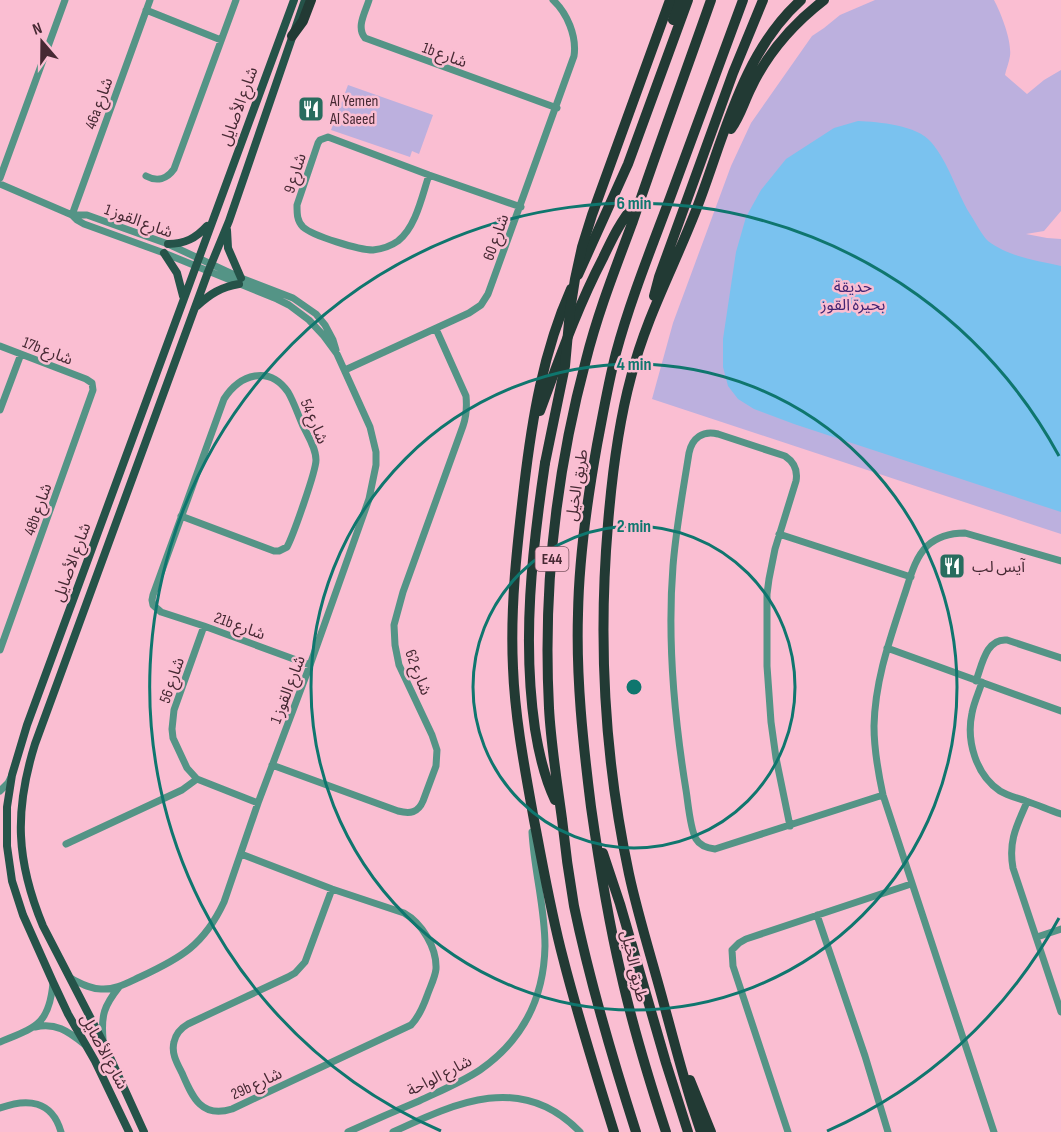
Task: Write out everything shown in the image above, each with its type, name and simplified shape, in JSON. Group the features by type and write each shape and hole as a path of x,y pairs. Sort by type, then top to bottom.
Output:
{"highway":[{"path":"287,34 303,21 311,0"},
{"path":"561,811 542,764 529,676 531,578 545,463 565,366 572,295 582,247 670,0"},
{"path":"611,204 639,114 680,0"},
{"path":"614,1132 563,959 548,894 517,720 512,647 517,548 531,433 543,368 554,332 628,164 688,0"},
{"name":"طريق الخيل","path":"636,1132 612,1057 588,968 574,902 552,742 548,673 551,570 572,419 586,360 606,294 711,0"},
{"name":"طريق الخيل","path":"666,1132 641,1053 620,971 607,905 586,762 580,700 578,615 584,530 602,418 616,354 629,311 743,0"},
{"path":"650,317 659,277 733,73 763,0"},
{"path":"700,1132 636,904 622,840 610,760 603,682 603,591 606,544 620,424 630,379 650,317 684,239 743,82 754,59 776,26 801,0"},
{"path":"723,138 737,121 757,76 772,52 790,29 824,0"},
{"path":"531,433 565,342 591,282 621,223 640,199"},
{"path":"595,833 615,886 658,1039 688,1132"},
{"path":"676,1050 711,1132"},
{"path":"602,1092 608,1132"}],"main road":[{"path":"287,0 282,18 287,34"},
{"name":"شارع الأصايل","path":"144,1132 103,1042 43,926 26,878 23,862 21,803 30,761 41,727 229,221 287,34 294,0"},
{"name":"شارع الأصايل","path":"129,1132 53,982 17,899 7,846 7,807 12,775 27,725 196,262 287,34 304,0"},
{"path":"195,309 219,289 240,281 228,248 229,221"},
{"path":"168,244 183,243 194,238 212,222"},
{"path":"164,253 177,273 184,298"}],"street":[{"path":"0,178 65,0"},
{"name":"46a شارع","path":"72,215 150,0"},
{"path":"146,176 161,179 171,174 174,169 236,0"},
{"name":"1b شارع","path":"369,0 360,27 365,39 556,108"},
{"name":"شارع 60","path":"345,370 475,310 485,300 574,56 572,33 564,14 553,0"},
{"path":"146,10 220,40"},
{"name":"شارع 9","path":"429,175 412,224 400,240 392,245 380,249 360,249 308,230 298,220 297,206 318,143 324,138 333,138 520,207"},
{"name":"شارع القوز 1","path":"0,184 72,215 84,224 196,262 240,281 281,292 305,306 325,325 333,340 370,427 376,452 376,465 369,499 224,902 215,920 185,954 119,987 92,988 70,978"},
{"name":"شارع القوز 1","path":"72,215 87,215 168,244 196,262"},
{"name":"شارع 62","path":"272,765 398,812 416,811 423,801 436,766 437,750 399,665 394,645 394,625 403,592 463,426 467,406 466,396 435,329"},
{"name":"17b شارع","path":"0,346 86,379"},
{"path":"0,410 21,354"},
{"name":"شارع 54","path":"160,612 153,605 153,595 181,516 224,399 230,389 250,377 262,375 280,383 290,395 316,458 314,472 287,547 274,551 181,516"},
{"name":"48b شارع","path":"0,650 93,394 92,383 86,379"},
{"path":"790,826 776,758 768,685 767,594 771,564 796,481 796,469 785,456 718,434 705,433 693,440 690,446 673,567 671,614 677,729 693,830 698,842 715,849 790,826 883,795"},
{"path":"994,1132 883,795 876,755 874,725 878,688 887,648 911,577 920,555 935,540 944,535 965,533 1061,561"},
{"path":"779,534 911,577"},
{"name":"21b شارع","path":"160,612 310,666"},
{"name":"شارع 56","path":"197,779 187,768 177,747 172,720 204,626"},
{"path":"1061,658 1007,639 1000,639 993,643 989,648 979,682 971,723 971,736 977,762 983,774 992,784 1002,792 1061,814"},
{"path":"887,648 1061,711"},
{"path":"0,791 12,775"},
{"path":"66,844 182,790 197,779 258,803"},
{"path":"1027,802 1014,833 1011,858 1061,1012"},
{"name":"شارع الواحة","path":"348,1132 474,1074 506,1047 526,1020 540,989 545,947 533,846 532,809"},
{"path":"0,816 7,824"},
{"name":"29b شارع","path":"241,854 412,917 423,929 433,951 436,970 421,1013 411,1025 231,1109 218,1112 206,1109 191,1094 174,1056 174,1041 177,1034 188,1024 288,977 301,968 309,955 332,889"},
{"path":"788,1132 733,966 732,950 746,939 911,884"},
{"path":"817,915 888,1132"},
{"path":"1036,937 1061,929"},
{"path":"32,1028 39,1023 49,1008 53,982"},
{"path":"103,1042 104,1012 119,987"},
{"path":"0,1042 32,1028 53,1025 63,1028 88,1048"},
{"name":"شارع الواحة","path":"393,1132 447,1107 500,1096 547,1108 563,1117 580,1132"},
{"path":"0,1108 21,1102 37,1104 52,1114 61,1132"}],"green space":[{"name":"حديقة بحيرة القوز","path":"875,0 994,0 1008,35 1010,56 1005,75 1027,94 1061,70 1061,211 1044,231 1026,234 1061,239 1061,534 652,399 673,323 731,166 751,123 812,36 840,15"},
{"path":"348,85 433,115 419,154 412,151 410,157 331,130"}],"water":[{"name":"حديقة بحيرة القوز","path":"858,121 907,128 925,136 943,159 965,205 988,241 1005,251 1061,266 1061,512 754,409 738,399 728,386 723,367 723,339 736,252 746,217 761,190 786,159 834,128"}],"place":[{"name":"Al Yemen Al Saeed","path":"311,109"},
{"name":"آيس لب","path":"952,566"}]}
